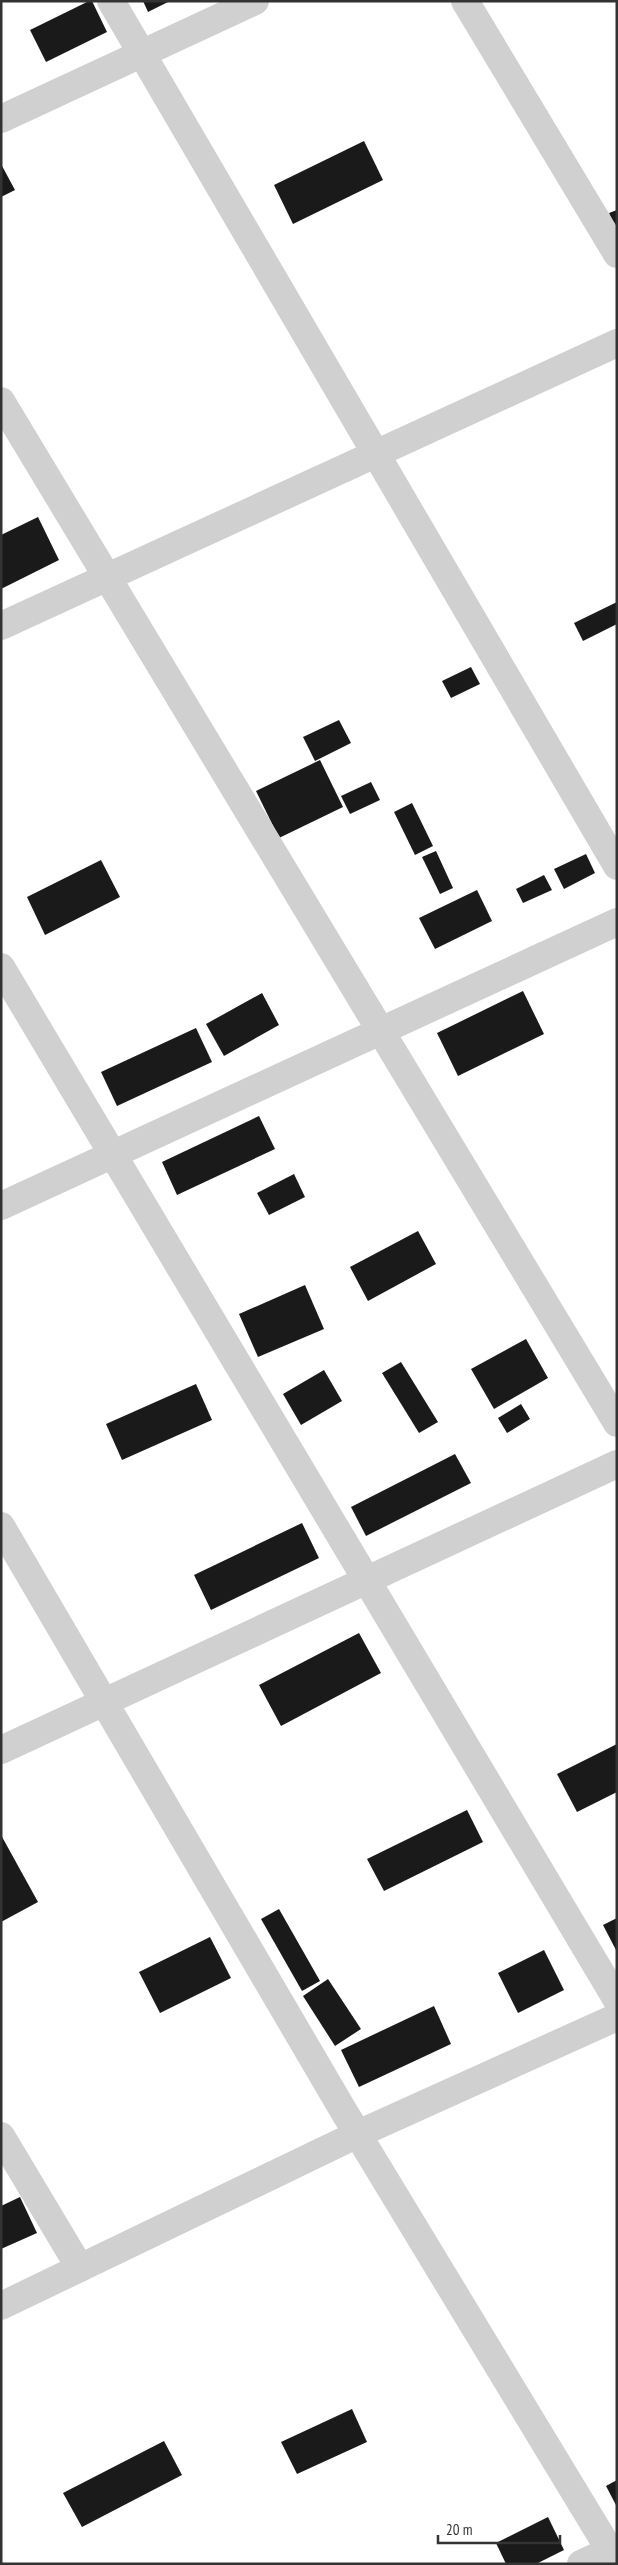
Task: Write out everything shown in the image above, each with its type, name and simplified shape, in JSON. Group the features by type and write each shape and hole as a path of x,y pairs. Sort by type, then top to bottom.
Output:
{"street":[{"path":"111,1 617,866"},
{"path":"1,120 255,1"},
{"path":"465,1 617,254"},
{"path":"1,626 617,343"},
{"path":"1,401 617,1423"},
{"path":"1,1206 617,922"},
{"path":"1,967 617,2000"},
{"path":"1,1750 617,1464"},
{"path":"1,1526 358,2134 615,2553 581,2564"},
{"path":"1,2306 358,2134 617,2017"},
{"path":"1,2136 80,2268"}],"building":[{"path":"92,1 107,32 46,62 30,30"},
{"path":"143,1 170,1 148,12"},
{"path":"364,141 383,180 293,224 274,185"},
{"path":"1,164 15,190 1,197"},
{"path":"617,210 617,232 609,213"},
{"path":"38,517 59,560 1,589 1,535"},
{"path":"617,602 617,624 583,641 574,623"},
{"path":"471,667 480,684 451,698 442,681"},
{"path":"339,720 351,743 315,761 303,737"},
{"path":"320,760 343,807 279,838 256,791"},
{"path":"371,782 380,800 350,814 341,796"},
{"path":"412,803 433,846 415,855 394,812"},
{"path":"436,851 453,888 440,894 422,857"},
{"path":"586,854 595,873 564,889 554,869"},
{"path":"101,860 120,897 45,935 27,897"},
{"path":"544,875 552,890 523,903 516,889"},
{"path":"477,890 492,921 435,949 419,918"},
{"path":"523,991 544,1034 458,1076 437,1033"},
{"path":"262,993 279,1025 224,1056 206,1024"},
{"path":"196,1028 212,1062 117,1106 101,1072"},
{"path":"259,1116 275,1149 177,1195 162,1162"},
{"path":"294,1174 305,1197 269,1215 257,1193"},
{"path":"418,1231 436,1264 368,1301 350,1267"},
{"path":"305,1285 324,1329 258,1357 239,1314"},
{"path":"526,1339 548,1378 494,1409 471,1369"},
{"path":"401,1362 438,1422 419,1433 382,1373"},
{"path":"324,1370 342,1401 301,1425 283,1394"},
{"path":"196,1384 212,1420 122,1460 106,1424"},
{"path":"521,1404 530,1419 507,1433 498,1418"},
{"path":"455,1454 471,1483 366,1536 351,1507"},
{"path":"302,1523 319,1558 211,1610 194,1575"},
{"path":"359,1633 381,1673 281,1726 259,1685"},
{"path":"617,1744 617,1792 577,1812 557,1774"},
{"path":"467,1810 483,1842 384,1891 367,1859"},
{"path":"1,1835 38,1902 1,1922"},
{"path":"279,1909 320,1981 302,1991 261,1919"},
{"path":"617,1918 617,1952 603,1925"},
{"path":"210,1937 231,1978 160,2013 139,1972"},
{"path":"544,1950 564,1990 518,2013 498,1973"},
{"path":"328,1979 361,2029 335,2046 303,1996"},
{"path":"434,2006 451,2044 359,2087 341,2050"},
{"path":"20,2197 37,2233 1,2249 1,2206"},
{"path":"352,2409 367,2442 297,2474 281,2442"},
{"path":"164,2441 182,2475 82,2527 63,2493"},
{"path":"617,2480 617,2507 606,2486"},
{"path":"548,2517 564,2550 536,2564 506,2564 496,2543"}]}
